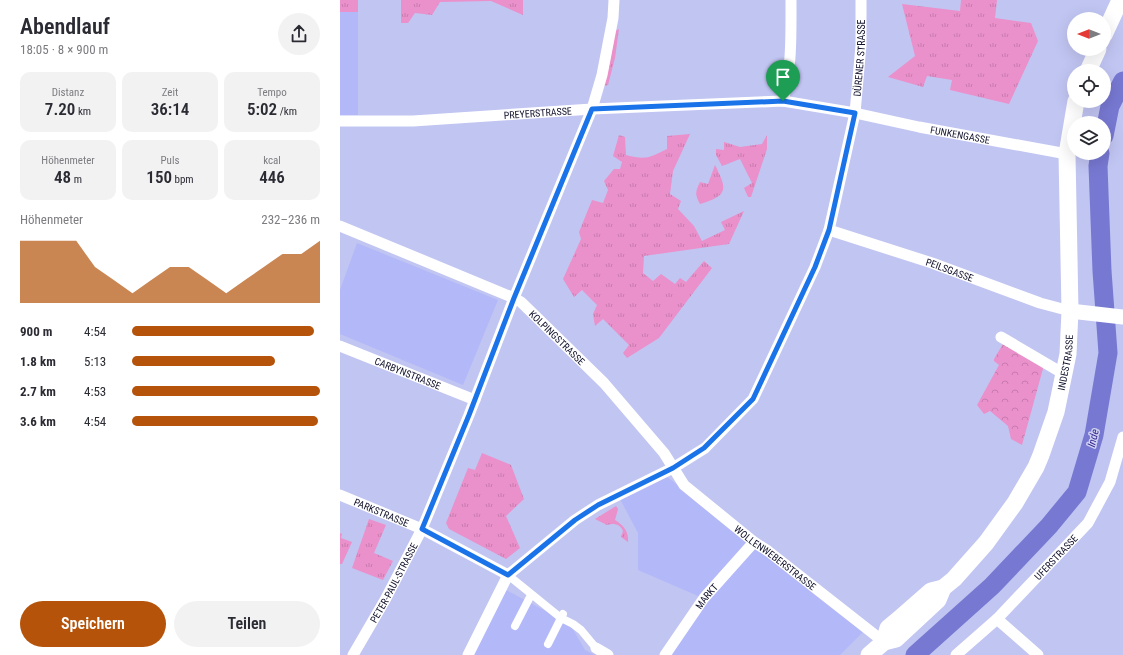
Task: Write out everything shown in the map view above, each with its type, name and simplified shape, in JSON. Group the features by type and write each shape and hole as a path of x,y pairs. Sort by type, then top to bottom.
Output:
{"main road":[{"path":"1111,20 1120,0"},
{"name":"INDESTRASSE","path":"869,655 884,642 896,639 903,634 938,600 943,588 954,579 986,543 1015,503 1036,467 1056,412 1070,338 1078,312 1067,160"},
{"path":"1078,312 1123,317"}],"street":[{"name":"PETER-PAUL-STRASSE","path":"353,655 385,600 422,529 475,400 514,298 592,109 602,75 613,18 614,0"},
{"path":"783,101 787,85 791,47 791,0"},
{"name":"DÜRENER STRASSE","path":"468,655 508,575 575,520 604,502 673,468 704,448 753,399 815,267 829,230 855,113 861,45 861,0"},
{"name":"PREYERSTRASSE","path":"340,121 413,121 592,109 783,101 855,113"},
{"name":"FUNKENGASSE","path":"855,113 920,127 1067,154"},
{"name":"KOLPINGSTRASSE","path":"340,226 514,298 526,307 604,383 664,453 673,468"},
{"name":"PEILSGASSE","path":"829,230 932,263 1040,303 1078,312"},
{"path":"1001,337 1064,374"},
{"name":"CARBYNSTRASSE","path":"340,346 475,400"},
{"name":"UFERSTRASSE","path":"956,655 998,619 1088,523 1110,482 1123,437"},
{"name":"WOLLENWEBERSTRASSE","path":"673,468 684,485 754,542 768,551 884,642"},
{"name":"PARKSTRASSE","path":"340,495 422,529 508,575"},
{"name":"MARKT","path":"665,655 704,598 754,542"},
{"path":"508,575 531,594 581,630 596,648 608,655"},
{"path":"515,626 531,594"},
{"path":"548,644 562,616"},
{"path":"998,619 1038,655"}],"shaded area":[{"path":"340,0 358,0 358,115 340,115"},
{"path":"357,243 498,300 463,385 340,334 340,290"},
{"path":"666,476 864,631 840,655 672,655 705,599 638,570 638,533 620,499"},
{"path":"506,590 570,624 585,650 595,655 472,655"}],"green space":[{"path":"340,0 358,0 358,12 340,12"},
{"path":"401,0 523,0 523,15 491,1 440,2 432,15 415,13 408,23 401,23"},
{"path":"961,0 997,0 995,18 1031,23 1038,41 1009,104 950,90 952,80 927,76 923,87 888,77 915,56 902,4 960,11"},
{"path":"619,29 615,58 608,85 604,86 615,31"},
{"path":"690,134 673,171 670,194 681,201 678,209 694,226 702,241 725,230 721,222 744,211 729,244 644,256 643,273 653,281 661,274 675,284 680,278 686,282 704,261 712,268 659,338 627,358 623,353 629,345 603,319 595,326 593,314 597,305 582,290 574,297 563,279 581,239 579,232 592,200 603,203 608,190 604,181 614,169 620,169 622,162 613,156 619,135 625,137 626,155 643,158 667,149 667,136"},
{"path":"767,135 767,149 751,197 748,197 744,188 752,183 740,159 722,166 716,155 716,149 724,150 724,142 740,147 762,144"},
{"path":"715,165 722,180 723,190 721,194 700,204 696,196 697,188 700,182 708,184"},
{"path":"1003,344 1044,365 1022,445 1011,439 1008,426 990,411 984,414 977,405 999,365 994,361 994,359"},
{"path":"482,453 511,465 524,499 506,516 520,548 506,559 449,529 446,523 468,468 475,470"},
{"path":"616,506 618,509 615,520 625,529 628,535 628,542 621,537 623,531 618,525 607,525 595,519"},
{"path":"369,519 386,525 374,553 393,561 383,580 352,568"},
{"path":"340,533 342,534 341,538 352,542 342,564 340,564"}],"waterway":[{"name":"Inde","path":"1108,116 1110,106 1123,81"},
{"name":"Inde","path":"915,655 992,586 1049,526 1077,492 1094,435 1108,353 1102,271 1099,160"}],"route":[{"path":"783,101 855,113 829,230 815,267 753,399 704,448 673,468 598,505 554,536 508,575 438,536 422,529 469,415 514,298 592,109 783,101"}]}
